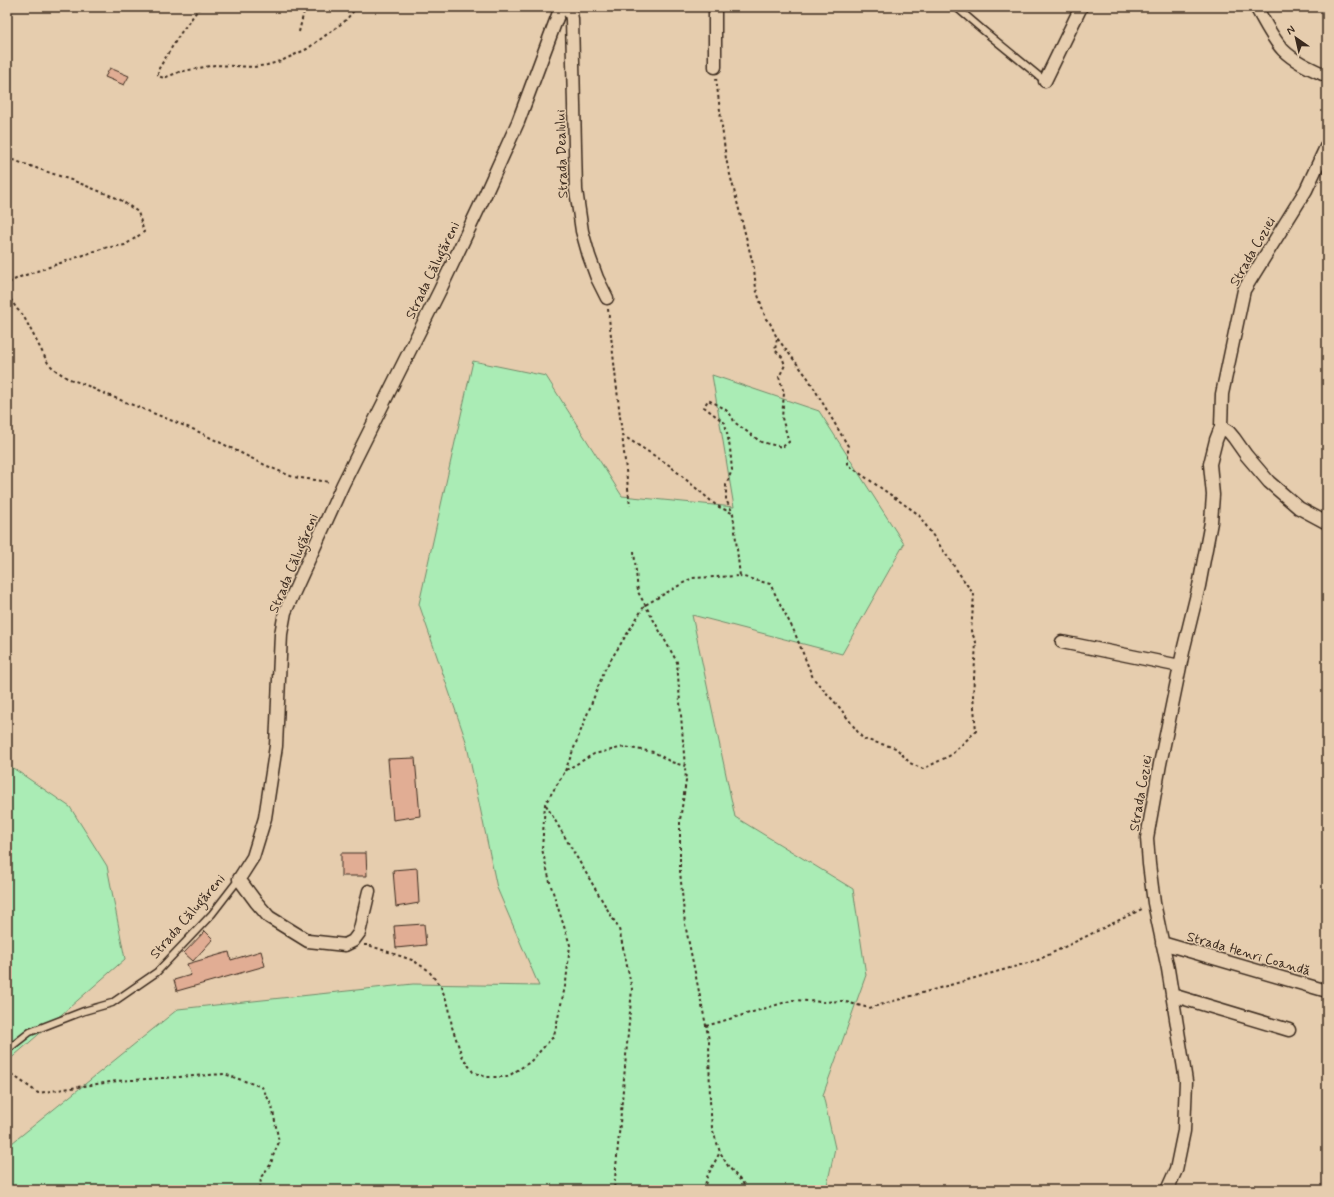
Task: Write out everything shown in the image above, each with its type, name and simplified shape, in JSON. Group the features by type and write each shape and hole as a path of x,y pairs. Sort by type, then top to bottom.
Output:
{"street":[{"name":"Strada Călugăreni","path":"239,879 253,857 265,818 276,746 281,634 285,612 343,484 440,290 488,188 518,122 561,7"},
{"name":"Strada Dealului","path":"565,7 571,14 572,19 576,190 578,204 582,231 589,256 597,278 607,298"},
{"path":"715,7 715,67"},
{"path":"1045,81 1081,7"},
{"path":"1256,7 1270,32 1283,50 1298,61 1327,76"},
{"name":"Strada Coziei","path":"1168,1190 1176,1170 1184,1131 1186,1081 1172,995 1154,903 1148,864 1147,838 1160,764 1180,666 1199,586 1211,522 1213,495 1210,464 1221,427 1222,394 1244,290 1306,190 1327,145"},
{"path":"1221,427 1229,432 1246,456 1269,482 1299,508 1327,523"},
{"path":"1062,642 1180,666"},
{"path":"239,879 269,917 308,940 345,945 353,940 359,933 369,891"},
{"name":"Strada Henri Coandă","path":"1162,943 1327,991"},
{"path":"1172,995 1289,1030"}],"lane":[{"path":"956,7 1045,81"},
{"name":"Strada Călugăreni","path":"7,1050 30,1032 84,1011 112,1003 157,972 212,914 239,879"}],"path":[{"path":"200,7 180,34 158,70 158,76 164,78 179,72 215,65 254,67 280,61 307,49 345,21 357,7"},
{"path":"299,32 305,7"},
{"path":"345,945 368,945 412,960 428,970 442,986 449,1007 452,1027 462,1056 473,1072 486,1077 507,1077 530,1062 554,1036 566,982 570,945 542,849 545,804 565,772 604,669 646,605 692,578 740,576 770,584 794,631 813,678 840,708 863,739 896,748 910,763 923,769 951,755 976,731 973,696 976,642 971,631 974,595 918,514 848,465 848,446 808,378 777,338 770,323 766,319 756,289 754,268 726,160 715,67"},
{"path":"7,158 119,198 138,212 144,232 125,245 104,248 20,277 8,283 7,292 12,302 16,309 23,315 48,363 54,369 67,378 195,430 293,477 343,484"},
{"path":"607,298 630,506"},
{"path":"7,300 12,302"},
{"path":"740,576 734,513 726,500 726,485 732,470 730,448 725,423 704,407 708,400 721,407 732,416 734,422 761,442 782,447 789,442 782,418 784,393 780,377 785,365 782,357 775,350 777,338"},
{"path":"622,434 669,465 716,506 734,513"},
{"path":"634,551 638,592 677,662 686,781 680,820 681,879 685,924 709,1040 712,1128 720,1152 728,1166 749,1190"},
{"path":"565,772 594,754 624,747 654,752 671,762 685,766"},
{"path":"545,804 619,929 632,990 614,1190"},
{"path":"706,1026 793,1000 823,1002 842,1001 869,1008 1038,960 1154,903"},
{"path":"7,1071 38,1093 117,1081 224,1074 262,1087 272,1106 279,1142 271,1164 261,1178 260,1190"},
{"path":"704,1190 707,1177 720,1152"}],"green space":[{"path":"473,361 546,376 622,496 734,507 712,375 819,411 904,544 842,654 692,615 735,817 853,889 866,975 823,1095 835,1148 826,1190 7,1190 7,1147 178,1009 413,984 539,986 497,888 466,741 419,604"},
{"path":"7,764 70,807 107,866 125,959 7,1062"}],"building":[{"path":"110,68 129,76 124,85 105,77"},
{"path":"415,758 420,816 393,820 388,759"},
{"path":"341,853 366,853 367,876 341,876"},
{"path":"417,868 419,903 396,907 393,870"},
{"path":"424,924 426,945 396,948 394,926"},
{"path":"205,931 213,939 193,961 184,953"},
{"path":"261,951 265,966 177,991 174,980 191,975 187,964 229,952 231,960"}]}
